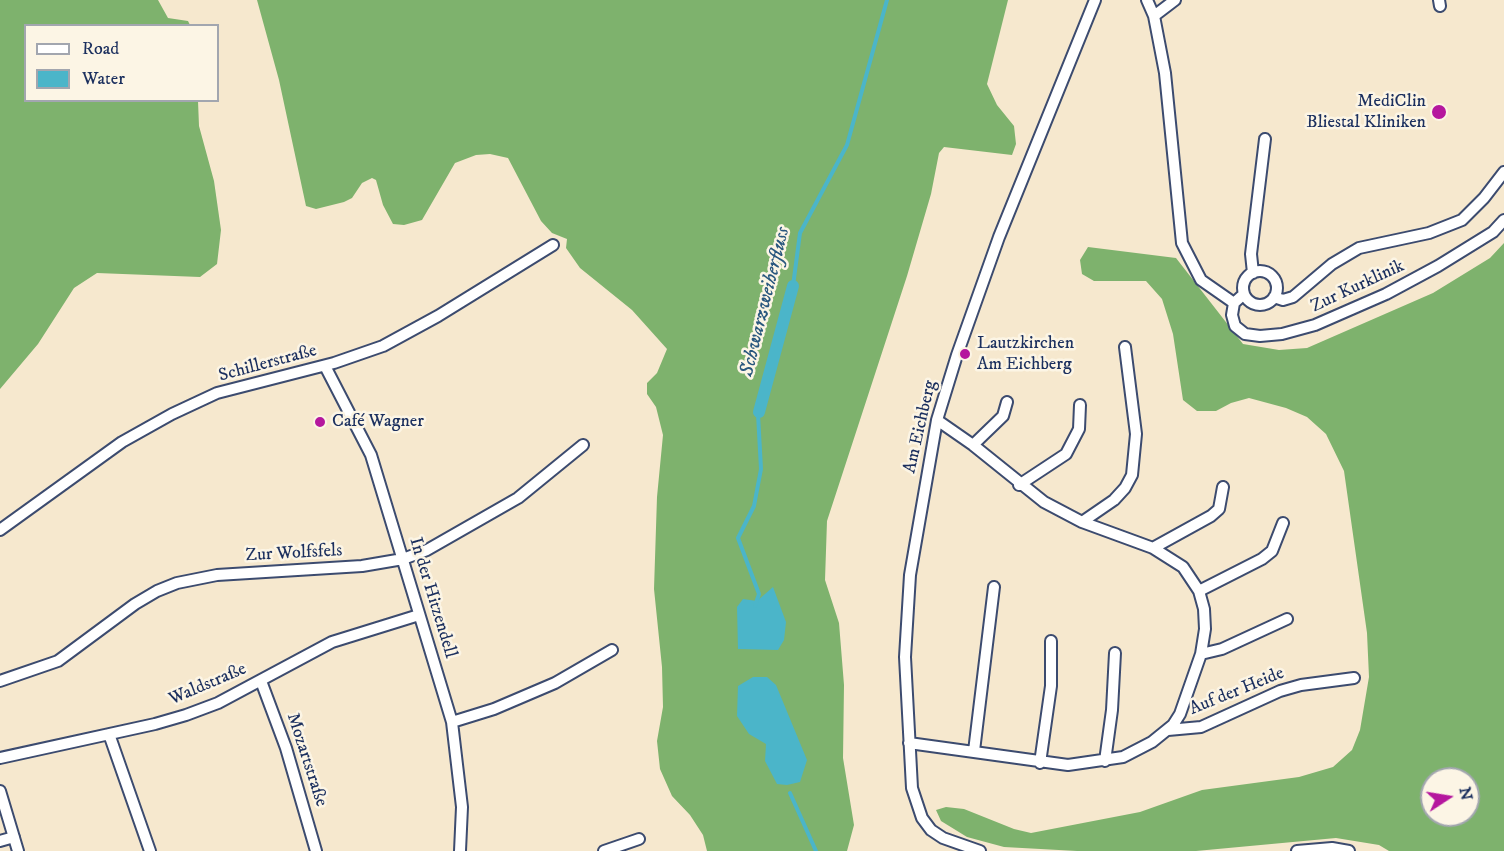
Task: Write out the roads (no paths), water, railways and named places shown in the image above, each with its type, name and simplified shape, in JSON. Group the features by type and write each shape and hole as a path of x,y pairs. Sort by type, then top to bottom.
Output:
{"street":[{"name":"Am Eichberg","path":"980,851 943,838 931,830 922,818 912,788 905,657 910,575 937,420 957,356 999,237 1095,0"},
{"path":"1147,0 1154,16 1165,73 1182,243 1201,280 1234,303 1244,294 1244,285 1252,273 1251,254 1265,139"},
{"path":"1154,16 1175,0"},
{"name":"Zur Kurklinik","path":"1244,294 1248,300 1258,305 1265,304 1274,297 1283,300 1293,297 1332,264 1359,248 1429,233 1462,220 1504,172"},
{"name":"Zur Kurklinik","path":"1234,303 1232,315 1235,326 1245,334 1260,336 1282,334 1315,325 1386,294 1438,266 1493,232 1504,220"},
{"name":"Schillerstraße","path":"0,530 122,442 172,414 217,393 360,355 405,335 553,246"},
{"path":"1252,273 1265,272 1270,275 1276,285 1274,297"},
{"path":"1082,522 1114,500 1125,488 1132,475 1136,434 1125,347"},
{"name":"In der Hitzendell","path":"325,366 371,455 452,722 462,807 460,851"},
{"path":"973,445 1003,416 1007,402"},
{"path":"1019,485 1066,454 1079,429 1080,405"},
{"name":"Auf der Heide","path":"909,743 974,751 1040,763 1068,765 1105,762 1138,750 1168,730 1180,714 1201,654 1204,619 1199,591 1183,567 1153,548 1082,522 1044,502 1019,485 973,445 937,420"},
{"name":"Zur Wolfsfels","path":"0,681 58,661 135,604 177,583 217,574 362,566 403,560 453,537 508,504 584,445"},
{"path":"1153,548 1211,516 1219,508 1223,487"},
{"path":"1199,591 1262,559 1272,551 1283,523"},
{"path":"974,751 994,587"},
{"name":"Waldstraße","path":"0,758 186,715 218,703 333,642 419,615"},
{"path":"1201,654 1222,649 1287,619"},
{"path":"1040,763 1052,686 1051,641"},
{"path":"452,722 494,709 544,688 586,668 612,650"},
{"path":"1105,762 1112,710 1115,653"},
{"name":"Auf der Heide","path":"1168,730 1201,728 1280,691 1301,685 1354,678"},
{"name":"Mozartstraße","path":"261,681 286,748 316,851"},
{"path":"109,734 150,851"},
{"path":"0,791 18,851"},
{"path":"0,841 14,837"},
{"path":"604,851 639,839"},
{"path":"1296,851 1332,848 1348,851"}],"water":[{"path":"773,587 786,622 784,640 778,650 738,649 737,607 743,599 757,601"},
{"path":"753,677 767,677 776,685 807,760 800,782 787,785 777,784 765,761 766,744 749,734 737,716 738,686"}],"waterway":[{"name":"Schwarzweiherfluss","path":"793,286 800,233 847,145 887,0"},
{"name":"Schwarzweiherfluss","path":"759,412 793,286"},
{"name":"Schwarzweiherfluss","path":"755,606 759,594 738,538 754,506 761,469 758,414"},
{"name":"Schwarzweiherfluss","path":"790,793 816,851"}],"place":[{"name":"MediClin Bliestal Kliniken","path":"1439,112"},
{"name":"Lautzkirchen Am Eichberg","path":"965,354"},
{"name":"Café Wagner","path":"320,422"}]}
